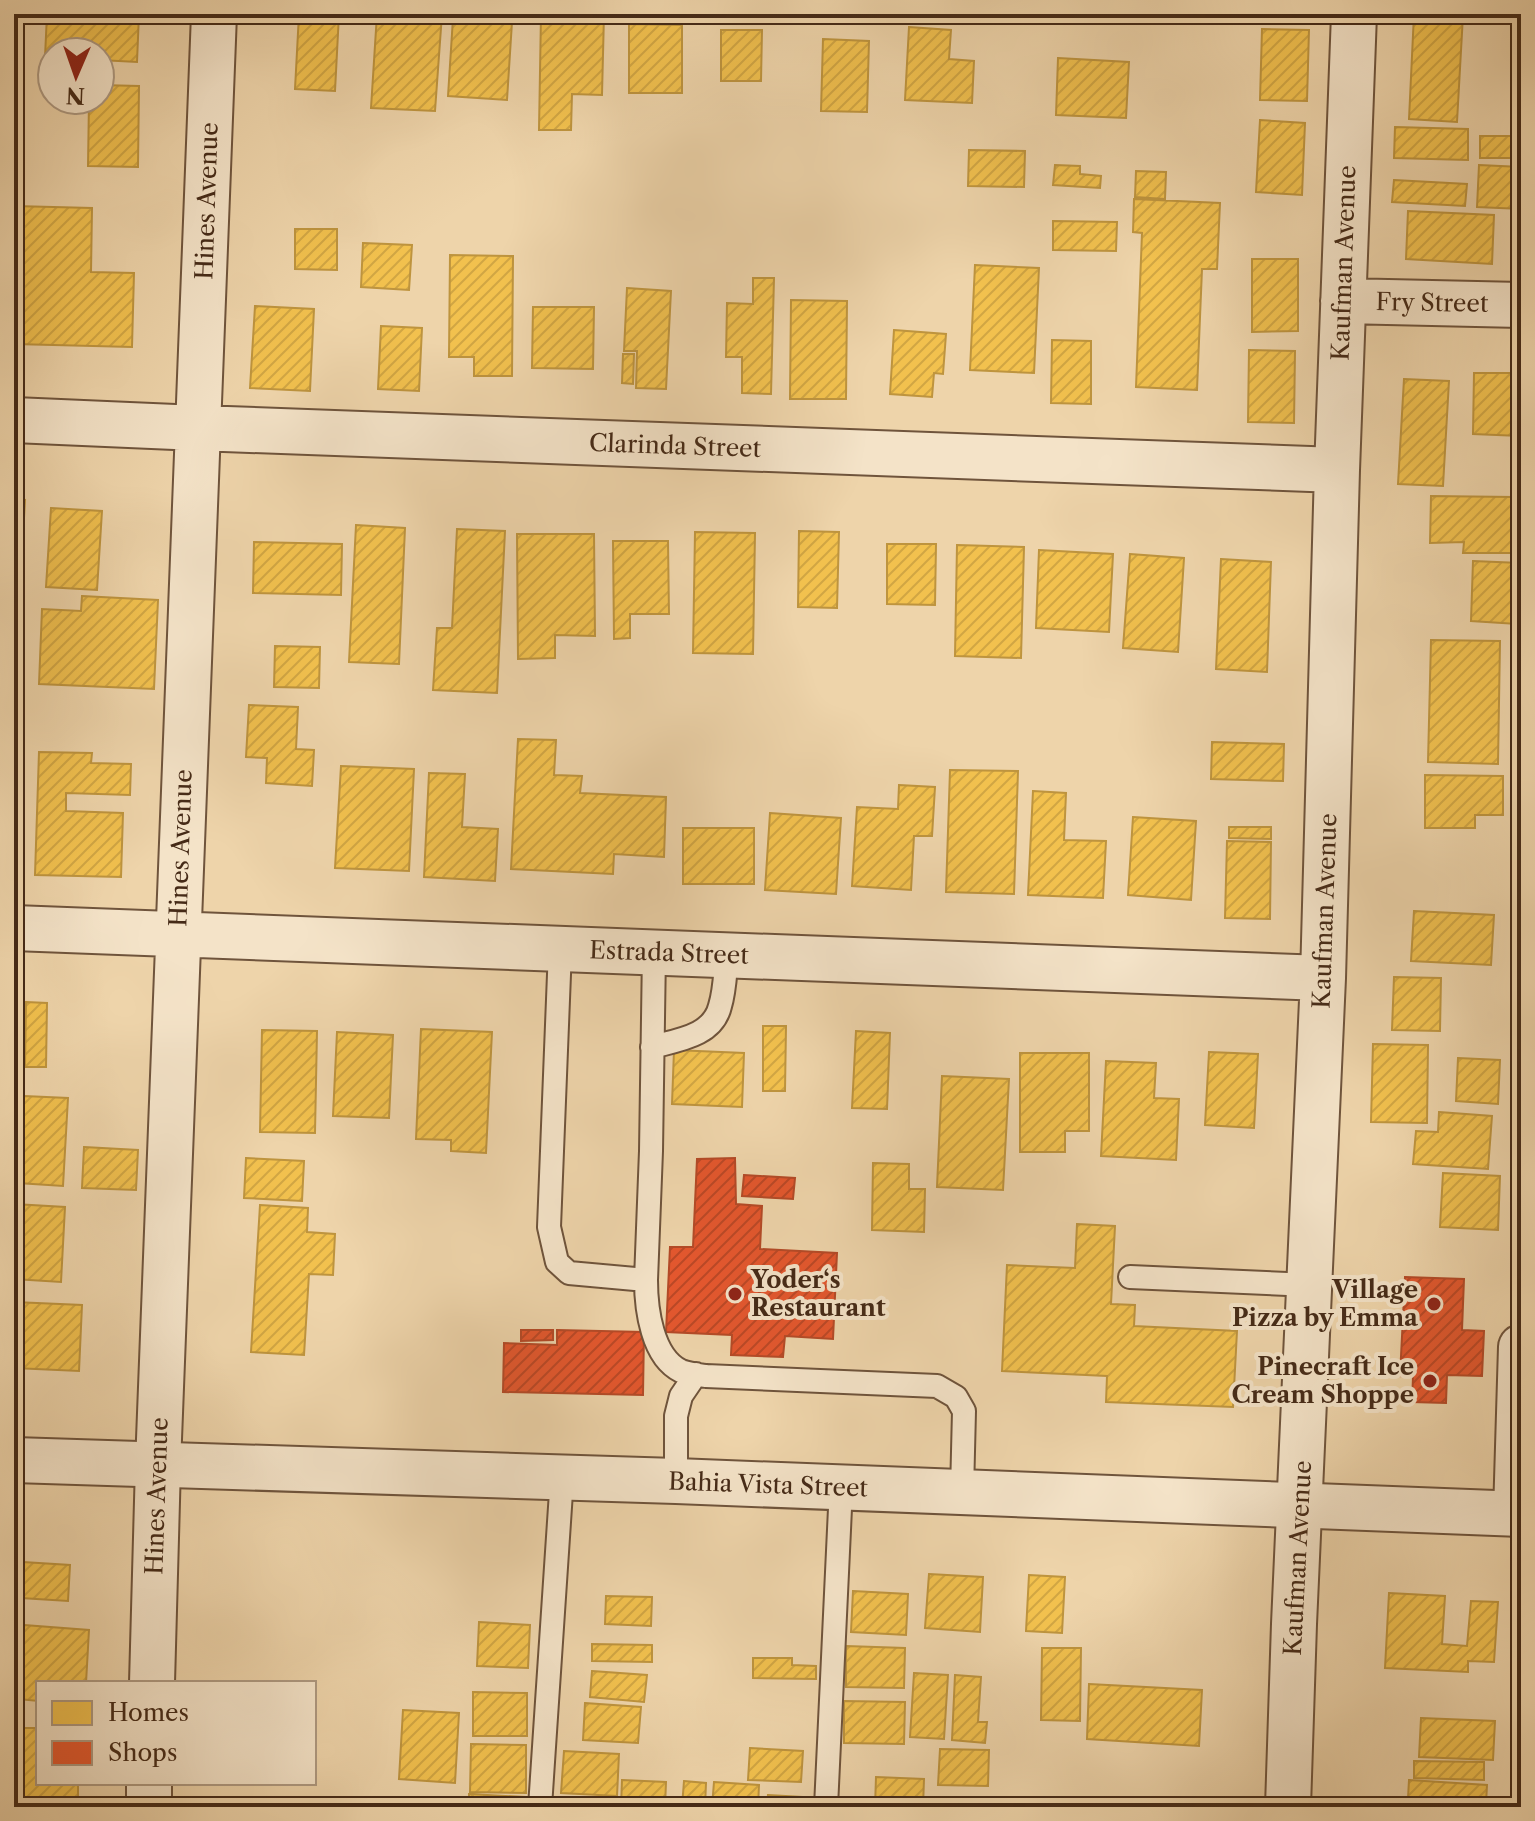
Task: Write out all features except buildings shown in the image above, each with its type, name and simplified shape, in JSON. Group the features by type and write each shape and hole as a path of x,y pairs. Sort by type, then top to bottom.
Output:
{"street":[{"name":"Hines Avenue","path":"152,1681 214,14"},
{"name":"Kaufman Avenue","path":"1288,1807 1323,978 1354,14"},
{"name":"Fry Street","path":"1343,301 1521,305"},
{"name":"Clarinda Street","path":"14,420 1337,470"},
{"name":"Estrada Street","path":"14,928 1323,978"},
{"path":"1518,1514 1521,1347"},
{"name":"Bahia Vista Street","path":"14,1460 676,1481 1518,1514"},
{"path":"149,1785 149,1807"}],"lane":[{"path":"560,949 549,1227 557,1262 569,1273 646,1280"},
{"path":"654,952 646,1299 651,1326 665,1359 681,1370 706,1376 937,1386 956,1397 964,1411 962,1492"},
{"path":"652,1047 689,1038 709,1026 720,1008 727,955"},
{"path":"1130,1277 1310,1285"},
{"path":"676,1481 676,1416 681,1396 696,1374"},
{"path":"540,1807 562,1477"},
{"path":"826,1807 841,1487"}],"place":[{"name":"Yoder‘s Restaurant","path":"735,1294"},
{"name":"Village Pizza by Emma","path":"1434,1304"},
{"name":"Pinecraft Ice Cream Shoppe","path":"1430,1381"}]}
